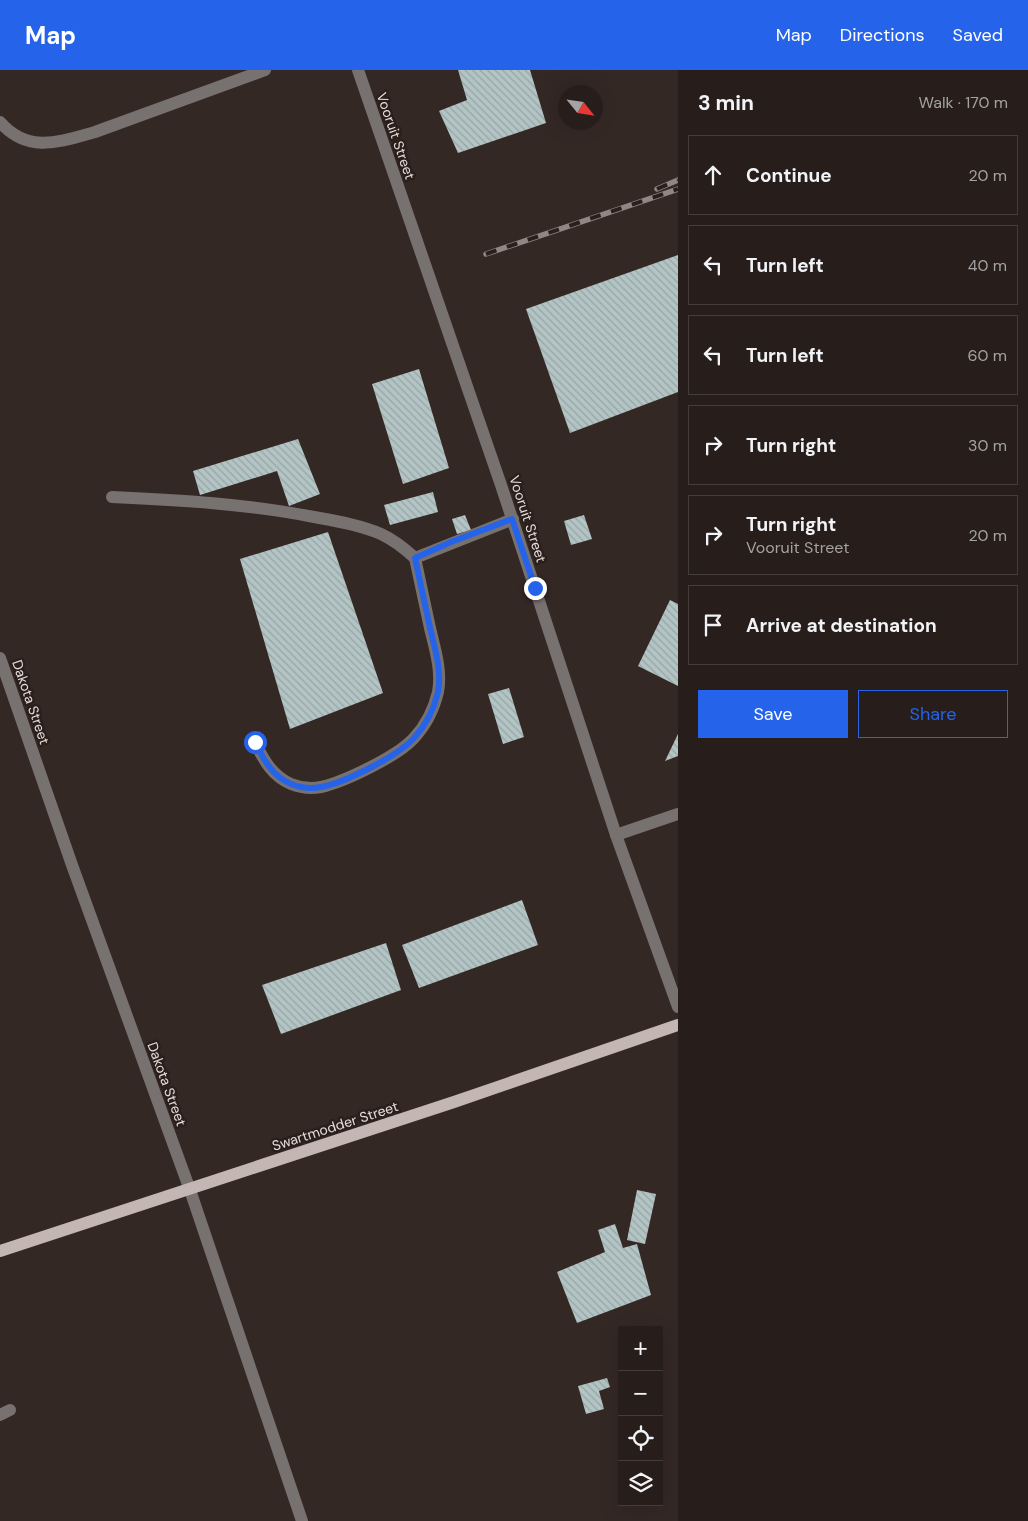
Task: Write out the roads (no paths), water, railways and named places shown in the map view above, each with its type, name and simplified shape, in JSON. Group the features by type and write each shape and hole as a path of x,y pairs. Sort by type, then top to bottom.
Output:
{"main road":[{"name":"Swartmodder Street","path":"0,1251 454,1102 678,1025"}],"street":[{"path":"0,122 9,132 22,140 52,142 67,140 95,132 266,70"},
{"name":"Vooruit Street","path":"358,70 512,519 616,835 678,1007"},
{"path":"112,496 195,501 260,508 335,521 358,526 380,534 397,542 415,558 439,668 438,690 432,711 425,725 413,740 392,757 340,780 321,787 304,788 291,784 277,776 266,764 255,742"},
{"path":"415,558 512,519"},
{"name":"Dakota Street","path":"0,658 72,865 190,1190 302,1521"},
{"path":"616,835 678,814"}],"railway":[{"path":"657,189 678,180"},
{"path":"486,254 678,189"}]}
